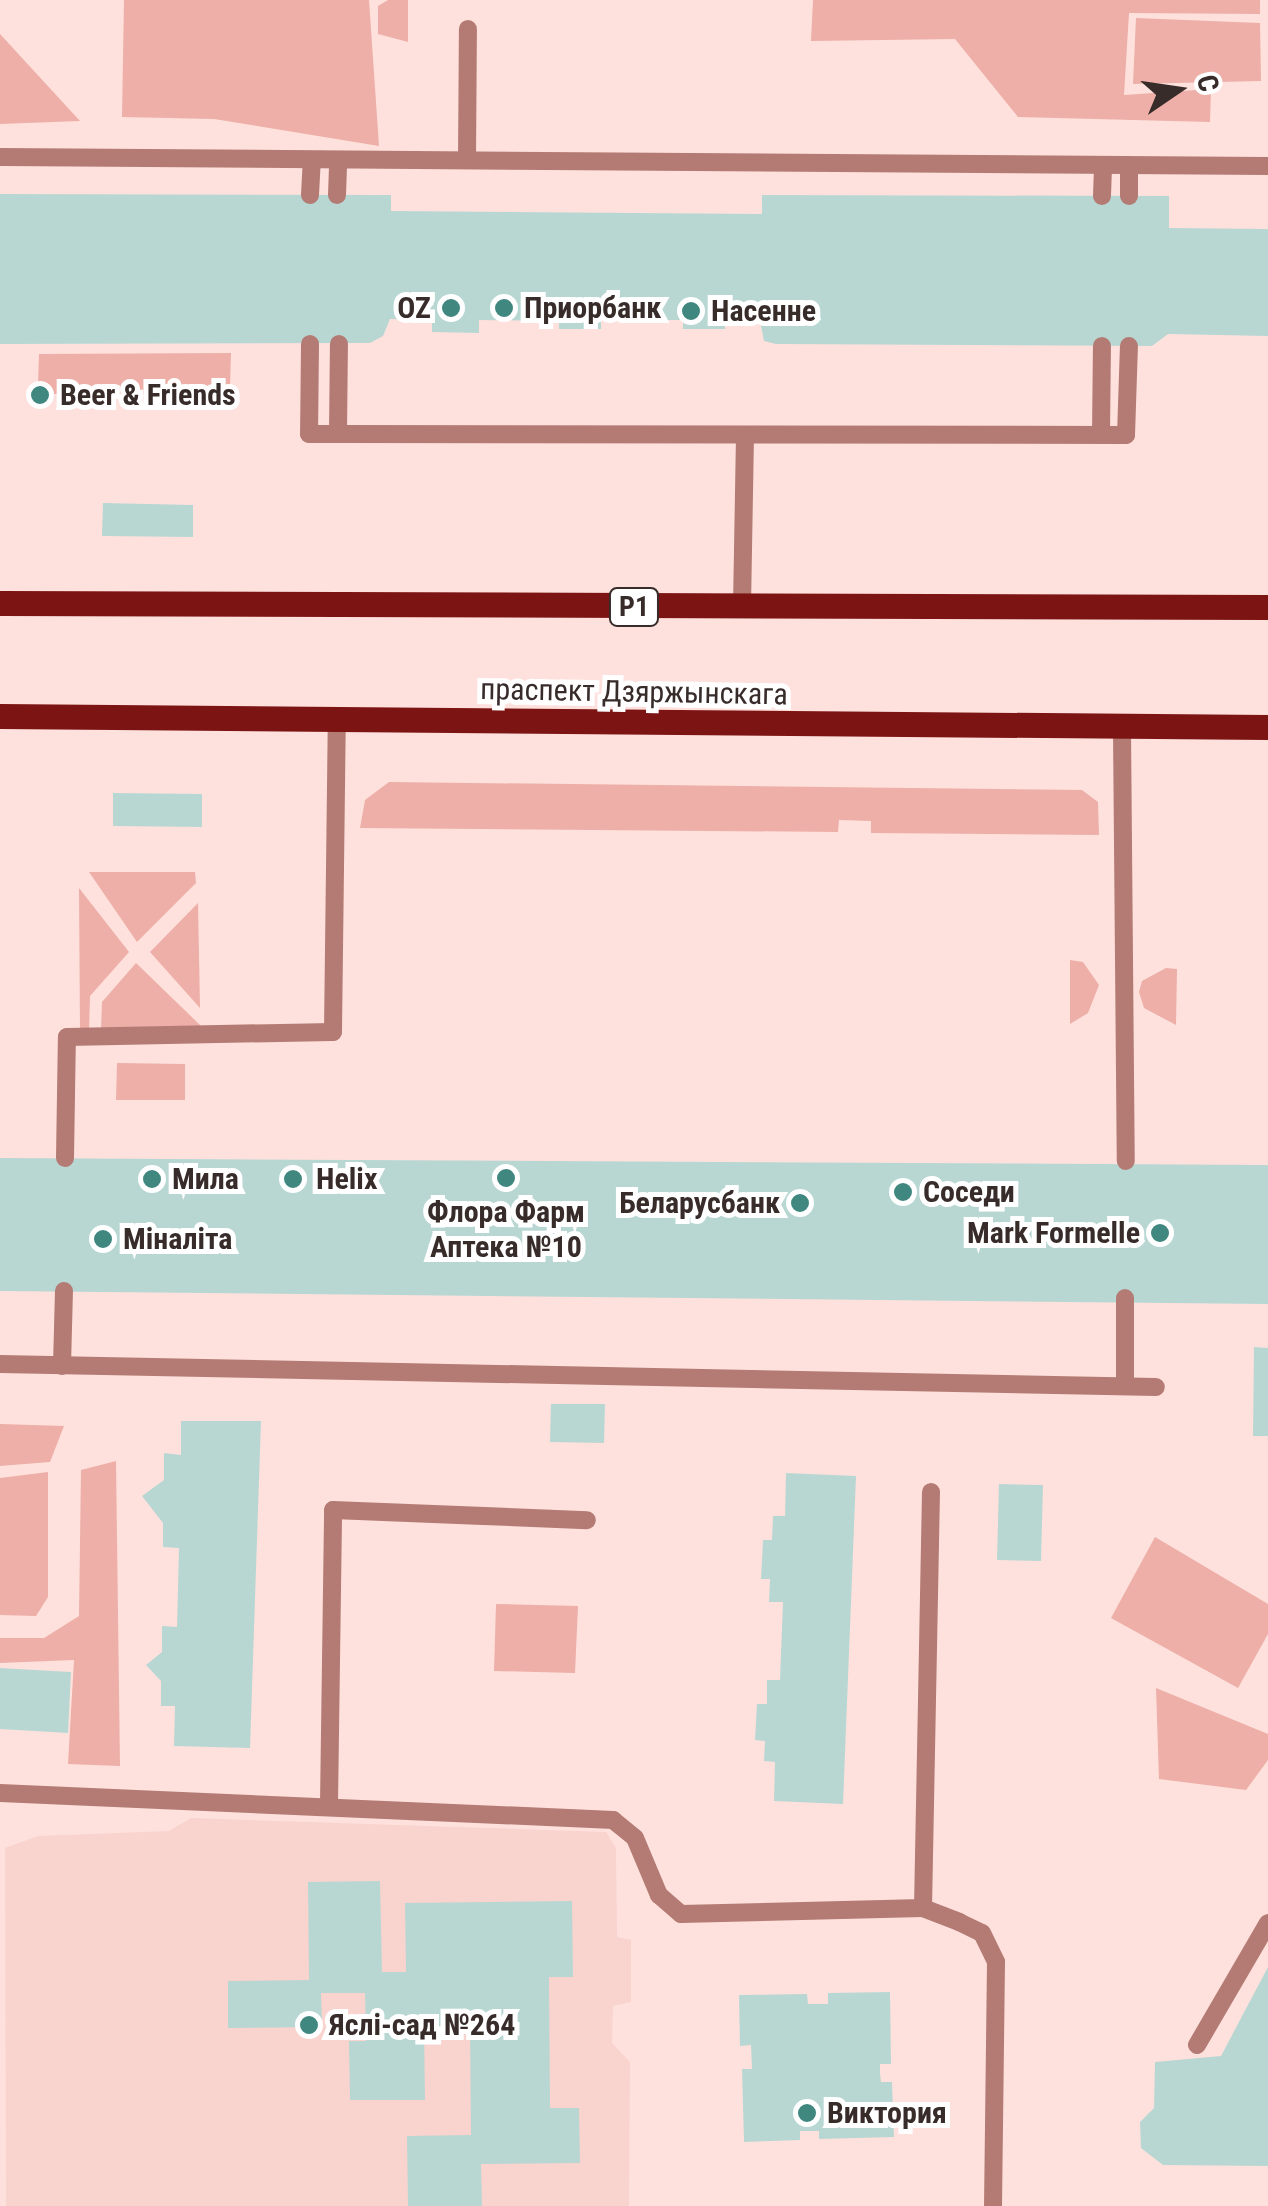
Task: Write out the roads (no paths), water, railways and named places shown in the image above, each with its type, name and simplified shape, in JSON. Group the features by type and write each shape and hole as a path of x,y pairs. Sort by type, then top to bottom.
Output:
{"main road":[{"name":"Р1","path":"0,603 1268,606"},
{"name":"праспект Дзяржынскага","path":"0,716 1122,730 1268,727"}],"lane":[{"path":"467,160 468,29"},
{"path":"0,157 1268,166"},
{"path":"310,196 312,160"},
{"path":"337,195 338,161"},
{"path":"1102,196 1103,165"},
{"path":"1129,166 1129,196"},
{"path":"310,344 309,434 1126,436 1129,346"},
{"path":"338,344 338,434"},
{"path":"1101,435 1102,346"},
{"path":"742,607 745,435"},
{"path":"65,1158 66,1037 332,1032 337,720"},
{"path":"1122,730 1126,1161"},
{"path":"62,1366 64,1292"},
{"path":"1124,1386 1125,1298"},
{"path":"0,1364 1156,1387"},
{"path":"923,1908 931,1492"},
{"path":"329,1804 333,1510 587,1520"},
{"path":"0,1793 329,1804 613,1820 635,1838 659,1895 681,1914 923,1908 982,1934 996,1962 993,2206"},
{"path":"1197,2046 1268,1923"}],"place":[{"name":"OZ","path":"451,308"},
{"name":"Приорбанк","path":"504,308"},
{"name":"Насенне","path":"691,311"},
{"name":"Beer & Friends","path":"40,395"},
{"name":"Флора Фарм Аптека №10","path":"506,1178"},
{"name":"Мила","path":"152,1179"},
{"name":"Helix","path":"293,1179"},
{"name":"Соседи","path":"903,1192"},
{"name":"Беларусбанк","path":"800,1203"},
{"name":"Mark Formelle","path":"1160,1233"},
{"name":"Міналіта","path":"103,1239"},
{"name":"Яслі-сад №264","path":"309,2025"},
{"name":"Виктория","path":"807,2113"}]}
